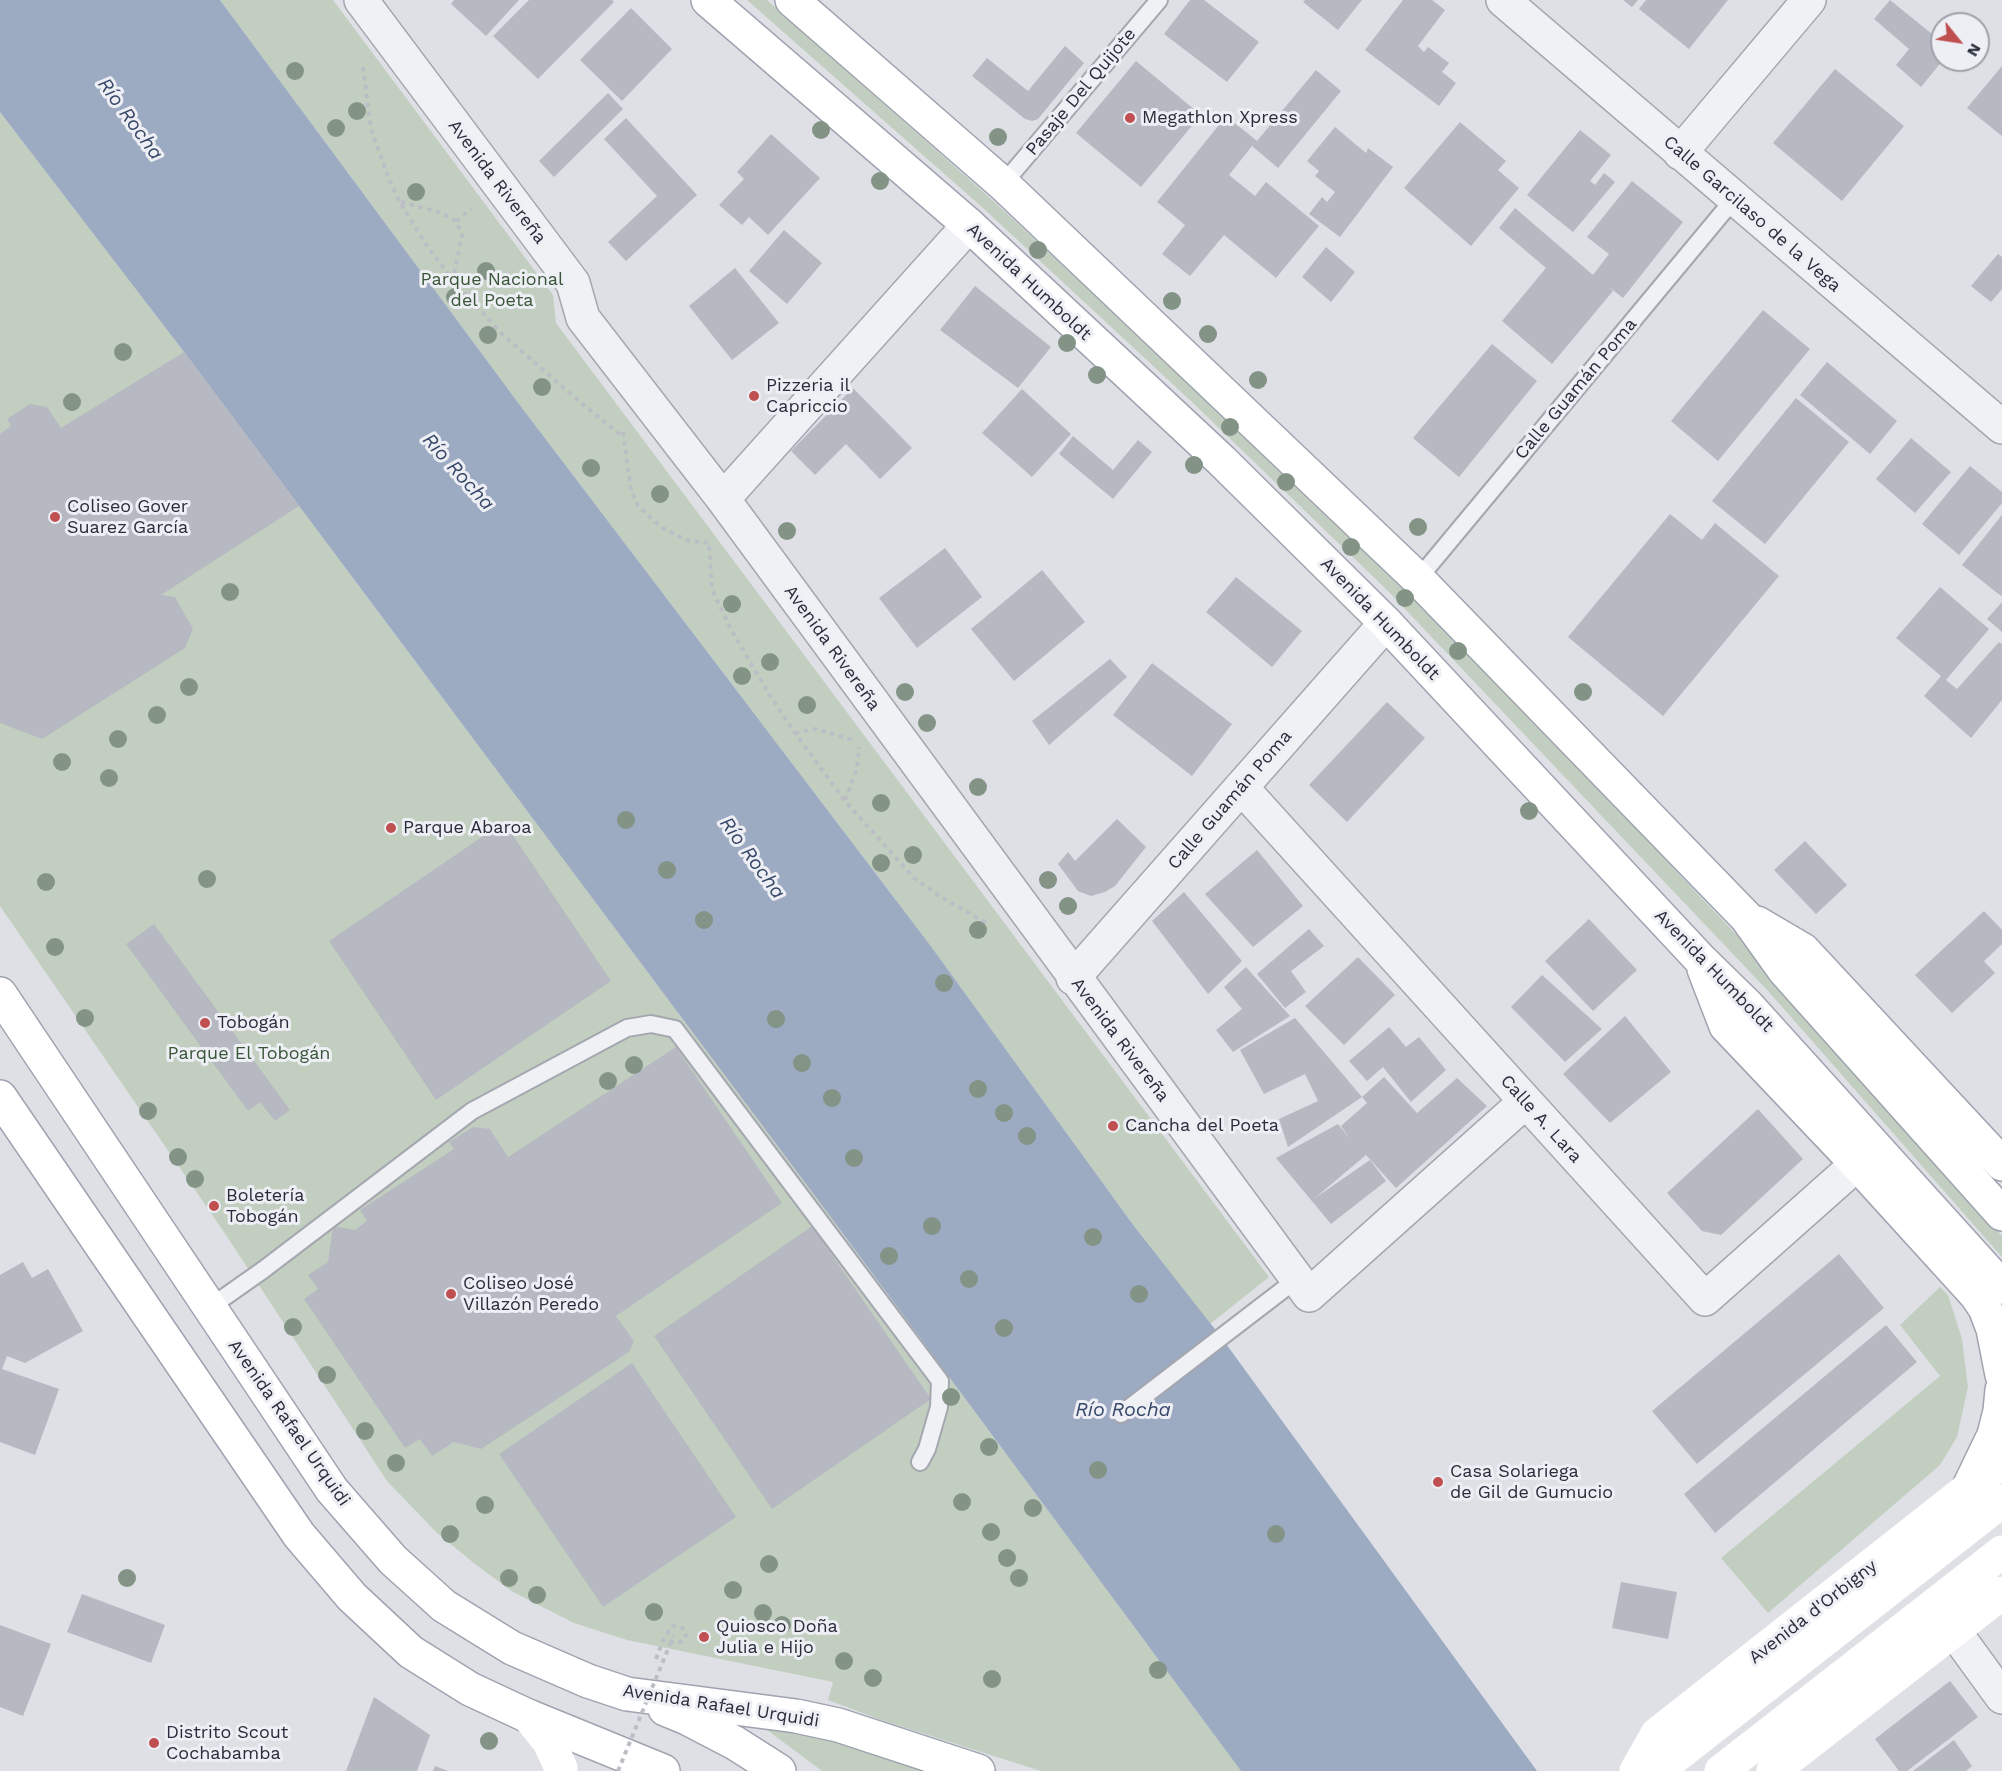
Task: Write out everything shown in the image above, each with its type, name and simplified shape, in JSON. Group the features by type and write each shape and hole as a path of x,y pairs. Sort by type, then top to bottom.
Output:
{"main road":[{"name":"Avenida Humboldt","path":"708,0 969,225 1221,460 1386,623 1700,958 1748,1006 2002,1287"},
{"path":"792,0 1003,184 1418,579 1746,916 1784,970 2002,1214"},
{"path":"1746,916 1803,950 2002,1164"},
{"path":"1700,958 1726,1026 1857,1164 1977,1296 1985,1308 1993,1329 2002,1375"},
{"name":"Avenida Rafael Urquidi","path":"0,994 332,1490 393,1560 444,1606 512,1648 588,1681 627,1694 796,1716 838,1725 978,1771"},
{"path":"0,1096 299,1535 352,1597 411,1652 470,1689 528,1716 663,1771"},
{"path":"1967,1491 1994,1435 2000,1412 2002,1390"},
{"name":"Avenida d'Orbigny","path":"1636,1771 1657,1734 2002,1462"},
{"path":"1657,1771 2002,1501"},
{"path":"1721,1771 1999,1554"},
{"path":"1773,1771 2002,1593"},
{"path":"627,1694 687,1718 735,1743 779,1771"},
{"path":"528,1716 549,1742 561,1768 560,1771"}],"street":[{"name":"Avenida Rivereña","path":"360,0 573,283 583,318 723,499 1073,978 1303,1287"},
{"name":"Calle Garcilaso de la Vega","path":"1503,0 2002,428"},
{"path":"1680,153 1809,0"},
{"path":"723,499 969,225"},
{"name":"Calle Guamán Poma","path":"1073,978 1386,623"},
{"name":"Calle A. Lara","path":"1241,788 1705,1299 1857,1164"},
{"path":"1303,1287 1526,1102"},
{"path":"1954,1631 2002,1697"}],"lane":[{"name":"Pasaje Del Quijote","path":"1003,184 1159,0"},
{"name":"Calle Guamán Poma","path":"1418,579 1734,199"},
{"path":"209,1308 264,1270 472,1111 627,1028 651,1024 675,1029 940,1381 939,1407 927,1449 920,1462"},
{"path":"1121,1414 1303,1287"}],"path":[{"path":"363,66 371,129 399,201 427,246 453,280 502,334 630,442"},
{"path":"399,201 439,212 456,221 462,235 453,280"},
{"path":"456,221 477,205"},
{"path":"622,423 631,490 638,506 661,527 686,540 709,543 712,590 733,633 795,733 845,801 914,878 941,897 990,925"},
{"path":"795,733 816,729 859,742 857,769 845,801"},
{"path":"618,1771 673,1637 668,1634 669,1629 673,1626 685,1629 686,1635 683,1641 678,1643 663,1640 656,1659"}],"green space":[{"name":"Parque Nacional del Poeta","path":"220,0 333,0 553,295 556,323 1269,1277 1210,1324 1134,1226 930,945 522,408"},
{"path":"747,0 767,0 990,198 1399,578 1780,981 2002,1236 2002,1257 1769,992 1386,589 1193,403 983,208"},
{"name":"Parque El Tobogán","path":"0,112 184,352 821,1204 1241,1771 1041,1771 881,1720 828,1700 833,1682 627,1640 574,1623 513,1592 475,1564 436,1532 387,1481 226,1235 0,906"},
{"path":"1940,1287 1948,1295 1962,1339 1968,1387 1957,1437 1940,1465 1768,1613 1721,1558 1940,1376 1900,1325"},
{"path":"755,1721 844,1742 923,1771 822,1771"}],"water":[{"name":"Río Rocha","path":"0,0 220,0 522,408 930,945 1134,1226 1221,1337 1537,1771 1241,1771 821,1204 184,352 0,112"}],"building":[{"path":"454,0 519,0 486,36 451,4"},
{"path":"529,0 612,0 614,2 538,79 493,36"},
{"path":"1190,0 1204,0 1259,42 1227,82 1164,34"},
{"path":"1305,0 1362,0 1338,30 1303,2"},
{"path":"1403,0 1432,0 1445,10 1418,46 1424,52 1428,47 1449,63 1442,72 1456,83 1439,106 1365,50"},
{"path":"1623,0 1638,0 1632,7"},
{"path":"1646,0 1728,0 1689,49 1639,9"},
{"path":"1890,0 1930,32 1930,72 1933,72 1921,87 1896,65 1909,49 1874,19"},
{"path":"631,8 672,49 622,101 580,60"},
{"path":"1065,46 1084,63 1038,119 1032,121 1025,119 972,76 987,58 1028,91"},
{"path":"1136,61 1201,115 1141,187 1076,133"},
{"path":"2002,66 2002,136 1967,108"},
{"path":"1835,69 1904,126 1842,201 1773,143"},
{"path":"1316,70 1341,91 1278,168 1252,146 1229,175 1255,196 1266,182 1319,226 1276,278 1224,235 1190,276 1162,254 1185,225 1157,202 1226,116 1257,141"},
{"path":"608,93 623,109 554,177 539,161"},
{"path":"626,118 697,195 626,261 608,242 657,196 604,139"},
{"path":"1460,122 1506,161 1498,170 1519,188 1471,246 1404,188"},
{"path":"1335,127 1366,153 1368,148 1393,167 1340,237 1309,214 1322,197 1327,202 1335,192 1315,176 1319,171 1307,161"},
{"path":"1580,130 1611,155 1590,181 1595,185 1604,173 1615,182 1573,232 1527,195"},
{"path":"771,134 820,178 768,235 749,217 742,225 719,205 744,179 737,172"},
{"path":"1632,181 1683,222 1623,298 1609,287 1613,291 1552,364 1502,321 1546,268 1499,228 1515,208 1593,275 1609,254 1587,237"},
{"path":"784,230 822,263 787,304 749,271"},
{"path":"1326,247 1355,272 1331,302 1302,277"},
{"path":"1998,254 2002,257 2002,289 1991,302 1971,286"},
{"path":"735,268 779,323 732,360 689,306"},
{"path":"975,286 1051,347 1018,388 940,330"},
{"path":"1763,310 1810,349 1718,461 1671,421"},
{"path":"1492,344 1537,381 1459,477 1413,438"},
{"path":"184,352 299,506 161,595 175,597 193,629 185,648 42,739 0,723 0,434 11,426 7,419 30,404 47,407 61,428"},
{"path":"1827,362 1897,421 1870,454 1800,395"},
{"path":"853,388 912,448 880,479 846,444 815,475 791,451"},
{"path":"1022,389 1071,434 1032,477 982,433"},
{"path":"1796,398 1849,442 1765,544 1712,501"},
{"path":"1073,436 1113,470 1138,440 1152,452 1113,499 1059,454"},
{"path":"1911,438 1951,472 1915,513 1876,479"},
{"path":"1970,466 2002,492 2002,503 1959,555 1922,524"},
{"path":"1670,514 1702,540 1715,523 1779,576 1663,716 1568,637"},
{"path":"2002,515 2002,595 2001,596 1962,565"},
{"path":"945,548 982,597 917,648 879,598"},
{"path":"1042,570 1085,622 1014,681 971,629"},
{"path":"1236,577 1302,631 1272,667 1206,612"},
{"path":"1940,587 1989,629 1946,680 1957,689 1999,642 2002,644 2002,700 1971,738 1924,696 1941,676 1896,638"},
{"path":"2002,602 2002,632 1987,619"},
{"path":"1110,659 1127,677 1049,745 1032,721"},
{"path":"1152,663 1232,724 1192,776 1113,715"},
{"path":"1387,702 1425,738 1347,822 1309,785"},
{"path":"1117,819 1146,847 1115,886 1091,896 1078,891 1058,864 1068,852 1075,861"},
{"path":"504,822 611,981 436,1100 329,941"},
{"path":"1805,841 1847,885 1816,914 1774,870"},
{"path":"1257,850 1303,906 1253,947 1205,894"},
{"path":"1184,892 1242,961 1208,994 1152,921"},
{"path":"1984,911 2002,930 2002,944 1984,961 1995,973 1952,1013 1915,975"},
{"path":"1589,919 1637,970 1593,1011 1545,961"},
{"name":"Tobogán","path":"154,924 290,1110 275,1121 260,1102 248,1111 126,944"},
{"path":"1309,929 1324,946 1291,971 1306,992 1285,1008 1257,974"},
{"path":"1358,957 1395,995 1344,1045 1305,1006"},
{"path":"1246,967 1290,1016 1233,1052 1216,1030 1242,1009 1224,987"},
{"path":"1542,975 1602,1029 1565,1062 1511,1007"},
{"path":"1625,1016 1671,1072 1610,1123 1563,1074"},
{"path":"1295,1018 1362,1097 1288,1147 1279,1119 1318,1101 1305,1074 1264,1094 1240,1050"},
{"path":"1389,1027 1406,1047 1419,1037 1446,1070 1411,1102 1383,1067 1367,1081 1349,1061"},
{"name":"Coliseo José Villazón Peredo","path":"676,1047 782,1203 616,1316 634,1341 629,1352 481,1449 454,1442 432,1456 420,1439 405,1448 304,1299 318,1289 308,1275 328,1262 333,1226 355,1230 367,1221 360,1210 454,1149 449,1142 473,1127 490,1129 508,1157"},
{"path":"1384,1077 1417,1113 1457,1078 1487,1106 1396,1188 1366,1155 1315,1198 1370,1160 1386,1181 1331,1224 1276,1158 1338,1124 1350,1139 1341,1126 1367,1103 1362,1097"},
{"path":"1758,1109 1803,1159 1721,1235 1702,1231 1667,1193"},
{"path":"812,1226 931,1399 772,1509 654,1336"},
{"path":"1839,1254 1884,1308 1697,1464 1652,1411"},
{"path":"23,1262 32,1278 48,1269 83,1331 25,1363 7,1356 2,1369 59,1389 35,1455 0,1442 0,1275"},
{"path":"1886,1325 1917,1362 1715,1533 1684,1494"},
{"path":"632,1363 736,1517 603,1607 499,1454"},
{"path":"1621,1582 1677,1592 1668,1639 1612,1628"},
{"path":"82,1594 165,1625 151,1663 67,1632"},
{"path":"0,1625 51,1644 23,1716 0,1707"},
{"path":"1950,1681 1978,1717 1907,1771 1899,1771 1875,1739"},
{"path":"374,1697 430,1735 417,1771 346,1771"},
{"path":"1954,1740 1972,1766 1966,1771 1913,1771"},
{"path":"435,1766 448,1771 433,1771"}],"place":[{"name":"Megathlon Xpress","path":"1130,118"},
{"name":"Pizzeria il Capriccio","path":"754,396"},
{"name":"Coliseo Gover Suarez García","path":"55,517"},
{"name":"Parque Abaroa","path":"391,828"},
{"name":"Tobogán","path":"205,1023"},
{"name":"Cancha del Poeta","path":"1113,1126"},
{"name":"Boletería Tobogán","path":"214,1206"},
{"name":"Coliseo José Villazón Peredo","path":"451,1294"},
{"name":"Casa Solariega de Gil de Gumucio","path":"1438,1482"},
{"name":"Quiosco Doña Julia e Hijo","path":"704,1637"},
{"name":"Distrito Scout Cochabamba","path":"154,1743"}]}
